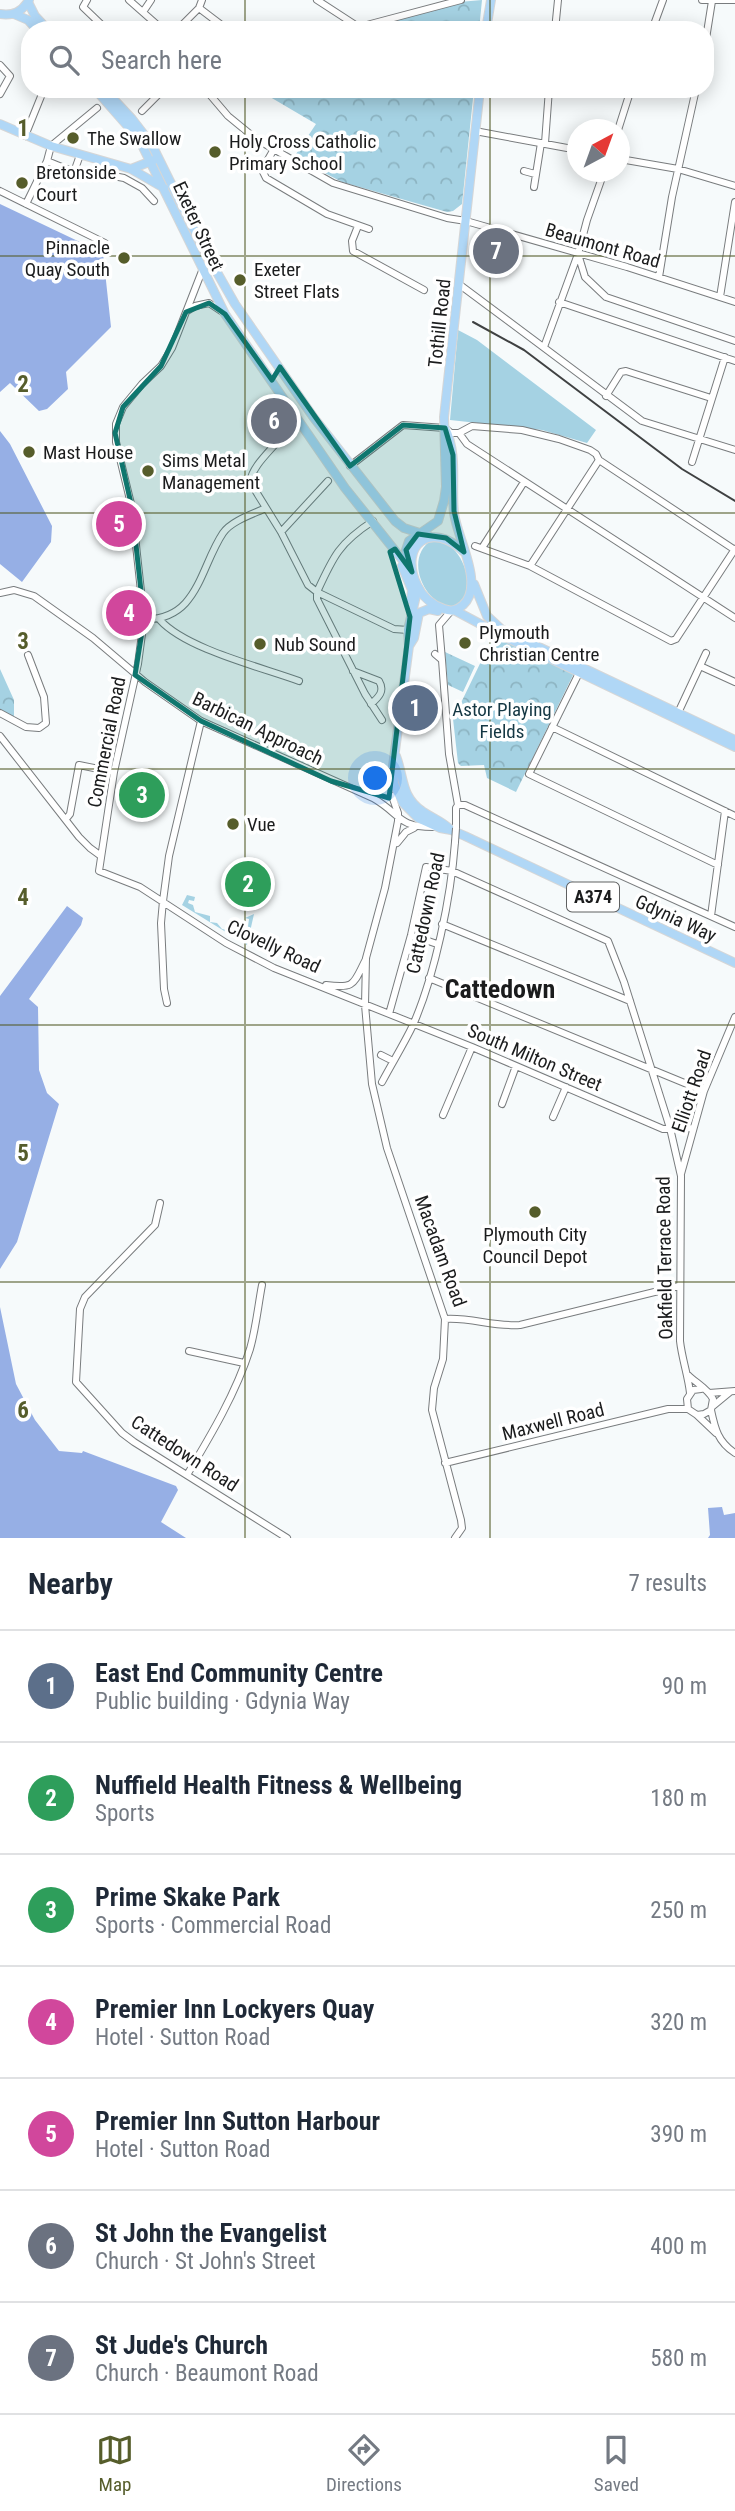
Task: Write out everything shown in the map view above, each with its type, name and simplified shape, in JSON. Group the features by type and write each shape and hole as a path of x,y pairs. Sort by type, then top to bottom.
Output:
{"main road":[{"path":"488,21 491,0"},
{"path":"14,14 28,1 40,21"},
{"path":"0,14 14,14 29,21"},
{"name":"Exeter Street","path":"104,98 155,160 164,188 225,314 345,488 412,570"},
{"name":"Exeter Street","path":"112,98 132,119 235,304 279,367 350,466 395,521 404,528 424,535"},
{"name":"Tothill Road","path":"412,570 406,550 410,541 424,535 438,520 446,487 445,428 479,98"},
{"path":"0,124 51,146 131,169 164,188"},
{"path":"131,169 155,160"},
{"path":"202,246 202,271"},
{"name":"Tothill Road","path":"445,428 453,455 454,511 464,552"},
{"path":"424,535 446,538 464,552 487,616 502,629 735,740"},
{"path":"391,544 412,590 410,617"},
{"path":"412,570 418,587 433,604 735,747"},
{"path":"451,611 468,599 473,581"},
{"name":"Gdynia Way","path":"418,587 408,630 409,646 393,770 394,784 409,810 436,827 451,830 735,963"},
{"name":"Gdynia Way","path":"409,646 414,638 419,613 429,608 442,612 451,611"},
{"name":"Gdynia Way","path":"396,756 402,787 410,801 423,813 444,823 451,830"}],"street":[{"path":"87,0 83,7 98,21"},
{"path":"129,0 153,21"},
{"path":"143,12 151,0"},
{"path":"186,21 199,8 202,0"},
{"path":"317,0 349,21"},
{"path":"381,21 461,0"},
{"path":"556,21 558,0"},
{"path":"655,21 663,0"},
{"path":"702,0 735,0"},
{"path":"709,21 712,1"},
{"path":"199,8 216,21"},
{"path":"334,21 337,13"},
{"path":"0,65 10,76 0,94"},
{"path":"25,136 40,98"},
{"path":"142,111 155,98"},
{"name":"Beaumont Road","path":"213,98 228,116 274,149 340,186 659,277 735,302"},
{"path":"534,187 548,98"},
{"path":"621,119 628,98"},
{"path":"659,277 694,98"},
{"path":"26,204 47,161 51,146 96,110"},
{"path":"475,131 567,148"},
{"path":"274,149 262,170 266,178 327,214 369,229"},
{"path":"74,173 80,155"},
{"path":"47,161 74,173 124,178 142,188 154,201"},
{"path":"630,161 678,169 735,186"},
{"path":"524,171 535,174"},
{"path":"544,347 600,182"},
{"path":"0,191 105,243"},
{"path":"719,297 735,202"},
{"path":"358,226 352,241 353,251 424,290"},
{"path":"578,254 585,277 606,297 735,341"},
{"name":"Commercial Road","path":"99,871 114,772 143,641 144,619 132,508 116,442 116,424 123,407 162,364 172,348 202,271"},
{"path":"460,285 642,421 735,450"},
{"path":"559,302 735,361"},
{"path":"186,312 195,306 209,303 225,314"},
{"path":"692,463 725,357"},
{"path":"271,380 279,367"},
{"path":"607,396 621,372 626,371 711,398"},
{"path":"350,466 402,425 445,428 451,433 459,433 472,426 541,434 584,447 596,454 599,460 735,549 673,641 530,566 479,547 524,482"},
{"path":"459,433 467,444 735,618"},
{"path":"278,441 250,477 250,482 281,532 308,585 317,592 394,629 408,630"},
{"path":"453,455 461,446 467,444"},
{"path":"530,566 599,460"},
{"path":"281,532 328,481"},
{"path":"144,619 159,620 175,612 193,595 224,531 265,508"},
{"path":"373,521 348,539 335,553 317,592 317,599 353,671 382,720"},
{"name":"Barbican Approach","path":"0,593 14,590 34,596 93,638 135,675 201,721 373,798 390,808 406,824 436,827"},
{"name":"Cattedown Road","path":"382,1082 413,1024 429,978 453,871 458,805 450,754 439,625 451,611"},
{"path":"159,620 196,645 299,681"},
{"path":"678,713 706,653"},
{"path":"435,654 442,660"},
{"path":"0,713 26,727 39,728 46,723 44,697 27,655"},
{"path":"700,666 735,682"},
{"path":"353,671 379,681 382,691 371,704"},
{"path":"579,673 528,774 718,864"},
{"path":"167,1003 161,923 163,901 169,856 201,721"},
{"path":"552,727 735,816"},
{"path":"0,736 90,848 101,856"},
{"path":"66,819 79,765 114,772"},
{"path":"317,984 343,989 349,986 355,981 366,958 394,847 398,817 392,796 394,784"},
{"path":"373,798 383,800 392,796"},
{"path":"458,805 465,805 735,927"},
{"path":"711,916 725,811"},
{"path":"394,847 406,832 416,827"},
{"path":"389,1014 426,867 453,871"},
{"name":"Clovelly Road","path":"99,871 141,887 226,943 274,968 365,1005"},
{"name":"Oakfield Terrace Road","path":"453,871 608,941 670,1128 681,1176 680,1341 682,1359 688,1375 688,1396"},
{"path":"442,924 630,1001"},
{"path":"411,935 437,944"},
{"name":"Macadam Road","path":"366,958 365,1005 372,1084 387,1148 445,1319 459,1318 495,1325 520,1325 679,1286"},
{"path":"429,978 704,1091"},
{"name":"South Milton Street","path":"365,1005 472,1047 663,1129 693,1128"},
{"name":"Elliott Road","path":"681,1176 704,1091 735,1017"},
{"path":"443,1115 472,1047"},
{"path":"381,1055 393,1061"},
{"path":"502,1104 516,1066"},
{"path":"553,1118 566,1087"},
{"name":"Cattedown Road","path":"160,1203 155,1225 85,1297 80,1309 76,1382 122,1433 288,1538"},
{"path":"187,1475 213,1433 244,1363 250,1347 262,1285"},
{"path":"445,1319 443,1359 434,1388 432,1410 462,1528 454,1538"},
{"path":"189,1351 244,1363"},
{"name":"Oakfield Terrace Road","path":"688,1375 701,1389"},
{"path":"716,1433 713,1399 701,1389 688,1396 688,1409 716,1433 724,1446 735,1452"},
{"path":"709,1393 732,1391"},
{"path":"697,1415 704,1415 732,1391"},
{"name":"Maxwell Road","path":"668,1409 688,1396"},
{"name":"Maxwell Road","path":"445,1463 668,1409 688,1409"}],"highlighted area":[{"path":"209,303 225,314 272,380 280,367 350,466 403,425 445,428 453,455 454,511 464,552 446,538 418,534 406,550 412,572 395,549 390,552 410,617 389,798 331,781 201,721 135,675 144,619 132,508 115,433 123,407 161,366 186,312"}],"green space":[{"path":"482,0 480,21 380,21 459,2"},
{"path":"272,98 473,98 462,204 447,212 342,182 294,157 316,124"},
{"path":"458,330 477,340 596,430 587,443 542,430 450,420"},
{"path":"433,539 454,549 466,571 467,594 462,602 453,606 444,605 427,592 418,570 423,548"},
{"name":"Astor Playing Fields","path":"506,641 574,673 516,792 487,778 484,765 461,766 458,763 452,710 458,709 490,643 494,645 496,642"},
{"path":"445,652 475,666 463,692 448,685"},
{"path":"0,669 14,700 14,717 0,710"},
{"path":"187,895 195,897 194,901 189,900 188,903 193,905 195,912 210,916 210,922 217,923 222,929 247,934 249,919 245,918 254,914 247,945 182,905"}],"water":[{"path":"0,204 103,253 111,327 66,372 68,389 47,409 39,411 10,383 0,392"},
{"path":"0,431 10,444 52,526 51,542 22,582 0,564"},
{"path":"67,906 83,918 81,925 29,999 38,1007 39,1070 47,1093 59,1104 17,1242 0,1269 0,996"},
{"path":"0,1307 16,1384 35,1420 59,1451 83,1451 176,1486 178,1490 161,1522 186,1538 0,1538"},
{"path":"722,1507 724,1515 735,1513 735,1538 708,1538 708,1508"}],"railway":[{"path":"473,322 524,350 682,469 735,501"}],"place":[{"name":"The Swallow","path":"73,138"},
{"name":"Holy Cross Catholic Primary School","path":"215,152"},
{"name":"Bretonside Court","path":"22,183"},
{"name":"St Jude's Church","path":"496,251"},
{"name":"Pinnacle Quay South","path":"124,258"},
{"name":"Exeter Street Flats","path":"240,280"},
{"name":"St John the Evangelist","path":"274,421"},
{"name":"Mast House","path":"29,452"},
{"name":"Sims Metal Management","path":"148,471"},
{"name":"Premier Inn Sutton Harbour","path":"119,524"},
{"name":"Premier Inn Lockyers Quay","path":"129,613"},
{"name":"Plymouth Christian Centre","path":"465,643"},
{"name":"Nub Sound","path":"260,644"},
{"name":"East End Community Centre","path":"415,708"},
{"name":"Prime Skake Park","path":"142,795"},
{"name":"Vue","path":"233,824"},
{"name":"Nuffield Health Fitness & Wellbeing","path":"248,884"},
{"name":"Plymouth City Council Depot","path":"535,1212"}],"district":[{"name":"Cattedown","path":"500,989"}]}
